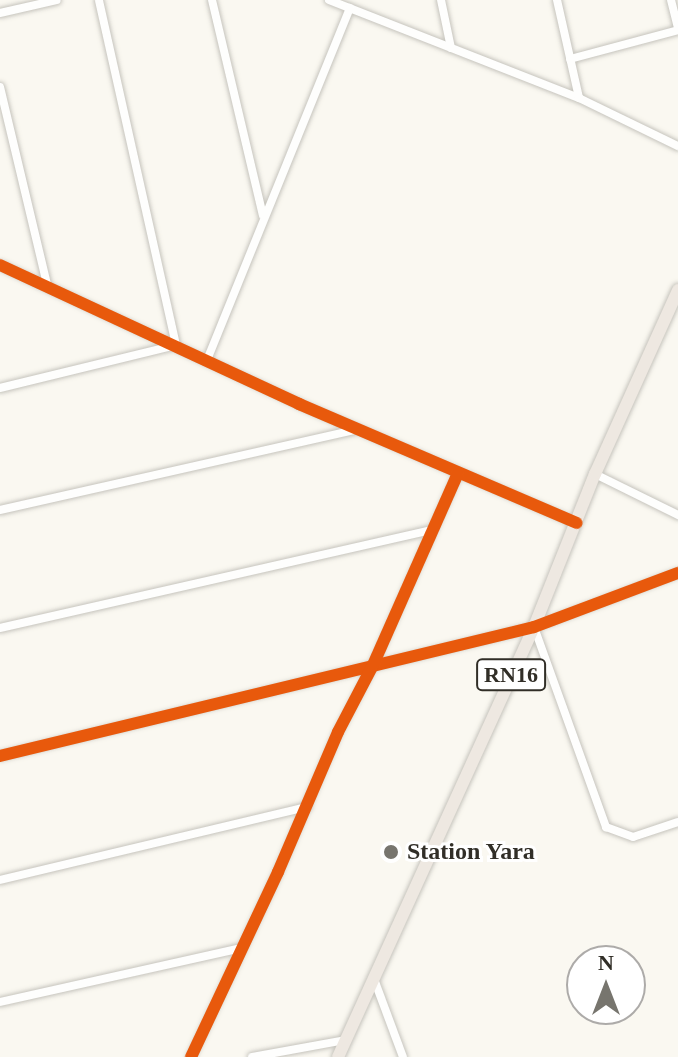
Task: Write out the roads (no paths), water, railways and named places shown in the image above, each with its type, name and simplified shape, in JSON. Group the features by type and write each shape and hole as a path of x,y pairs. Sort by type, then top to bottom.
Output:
{"main road":[{"name":"RN16","path":"338,1057 534,627 595,474 678,290"}],"street":[{"path":"0,13 57,0"},
{"path":"99,0 176,345"},
{"path":"212,0 263,215"},
{"path":"329,0 579,98 678,146"},
{"path":"441,0 451,48"},
{"path":"557,0 579,98"},
{"path":"570,59 678,30 671,0"},
{"path":"207,360 263,215 350,8"},
{"path":"0,87 47,285"},
{"path":"0,265 356,430 577,523"},
{"path":"0,388 176,345"},
{"path":"0,510 356,430"},
{"path":"191,1057 307,807 338,732 373,665 458,473"},
{"path":"595,474 678,515"},
{"path":"0,628 431,530"},
{"path":"0,756 534,627 678,573"},
{"path":"534,627 606,827 633,837 678,822"},
{"path":"0,880 307,807"},
{"path":"0,1002 241,948"},
{"path":"374,978 403,1057"},
{"path":"252,1057 346,1040"}],"place":[{"name":"Station Yara","path":"391,852"}]}
